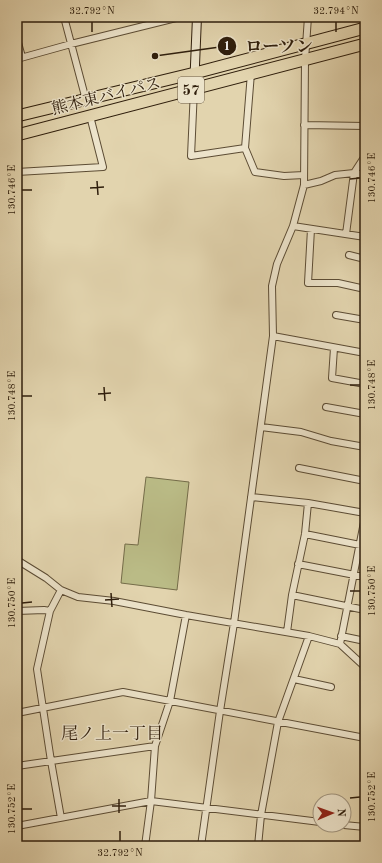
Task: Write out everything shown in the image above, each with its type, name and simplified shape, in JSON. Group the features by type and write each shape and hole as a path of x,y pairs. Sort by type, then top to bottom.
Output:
{"highway":[{"name":"熊本東バイパス","path":"17,116 195,73 365,28"},
{"name":"熊本東バイパス","path":"17,135 365,44"}],"street":[{"path":"64,17 86,100"},
{"path":"17,39 19,58 180,17"},
{"path":"197,17 191,156 245,148"},
{"path":"201,846 234,623 273,336 272,286 277,264 292,226 304,184 304,60 308,17"},
{"path":"252,73 245,148 255,172 284,176 304,175"},
{"path":"17,172 103,167 90,116"},
{"path":"304,126 365,126"},
{"path":"346,234 354,173 365,156"},
{"path":"304,184 321,181 335,175 354,173 365,175"},
{"path":"292,226 365,237"},
{"path":"311,229 308,283 338,283 365,289"},
{"path":"349,255 365,259"},
{"path":"336,315 365,320"},
{"path":"273,336 365,353"},
{"path":"334,348 332,378 365,384"},
{"path":"326,406 365,414"},
{"path":"260,427 301,432 331,441 365,448"},
{"path":"299,468 365,481"},
{"path":"251,497 308,503 365,513"},
{"path":"287,632 292,595 305,534 308,503"},
{"path":"340,644 353,575 362,546 365,517"},
{"path":"305,534 362,546"},
{"path":"17,560 46,578 61,590 78,597 114,601 186,616 309,636 340,644 365,667"},
{"path":"298,564 365,577"},
{"path":"61,590 50,611 37,669 61,818"},
{"path":"292,595 365,610"},
{"path":"17,611 50,611"},
{"path":"145,846 151,801 155,746 170,700 186,616"},
{"path":"258,846 261,815 278,722 309,636"},
{"path":"341,636 365,641"},
{"path":"294,679 331,687"},
{"path":"17,713 123,692 365,738"},
{"path":"17,766 155,746"},
{"path":"17,826 151,801 312,821"},
{"path":"352,826 365,828"}],"green space":[{"path":"146,477 189,482 177,590 121,583 125,544 138,545"}],"place":[{"name":"ローソン","path":"155,56"}],"district":[{"name":"尾ノ上一丁目","path":"112,733"}]}
